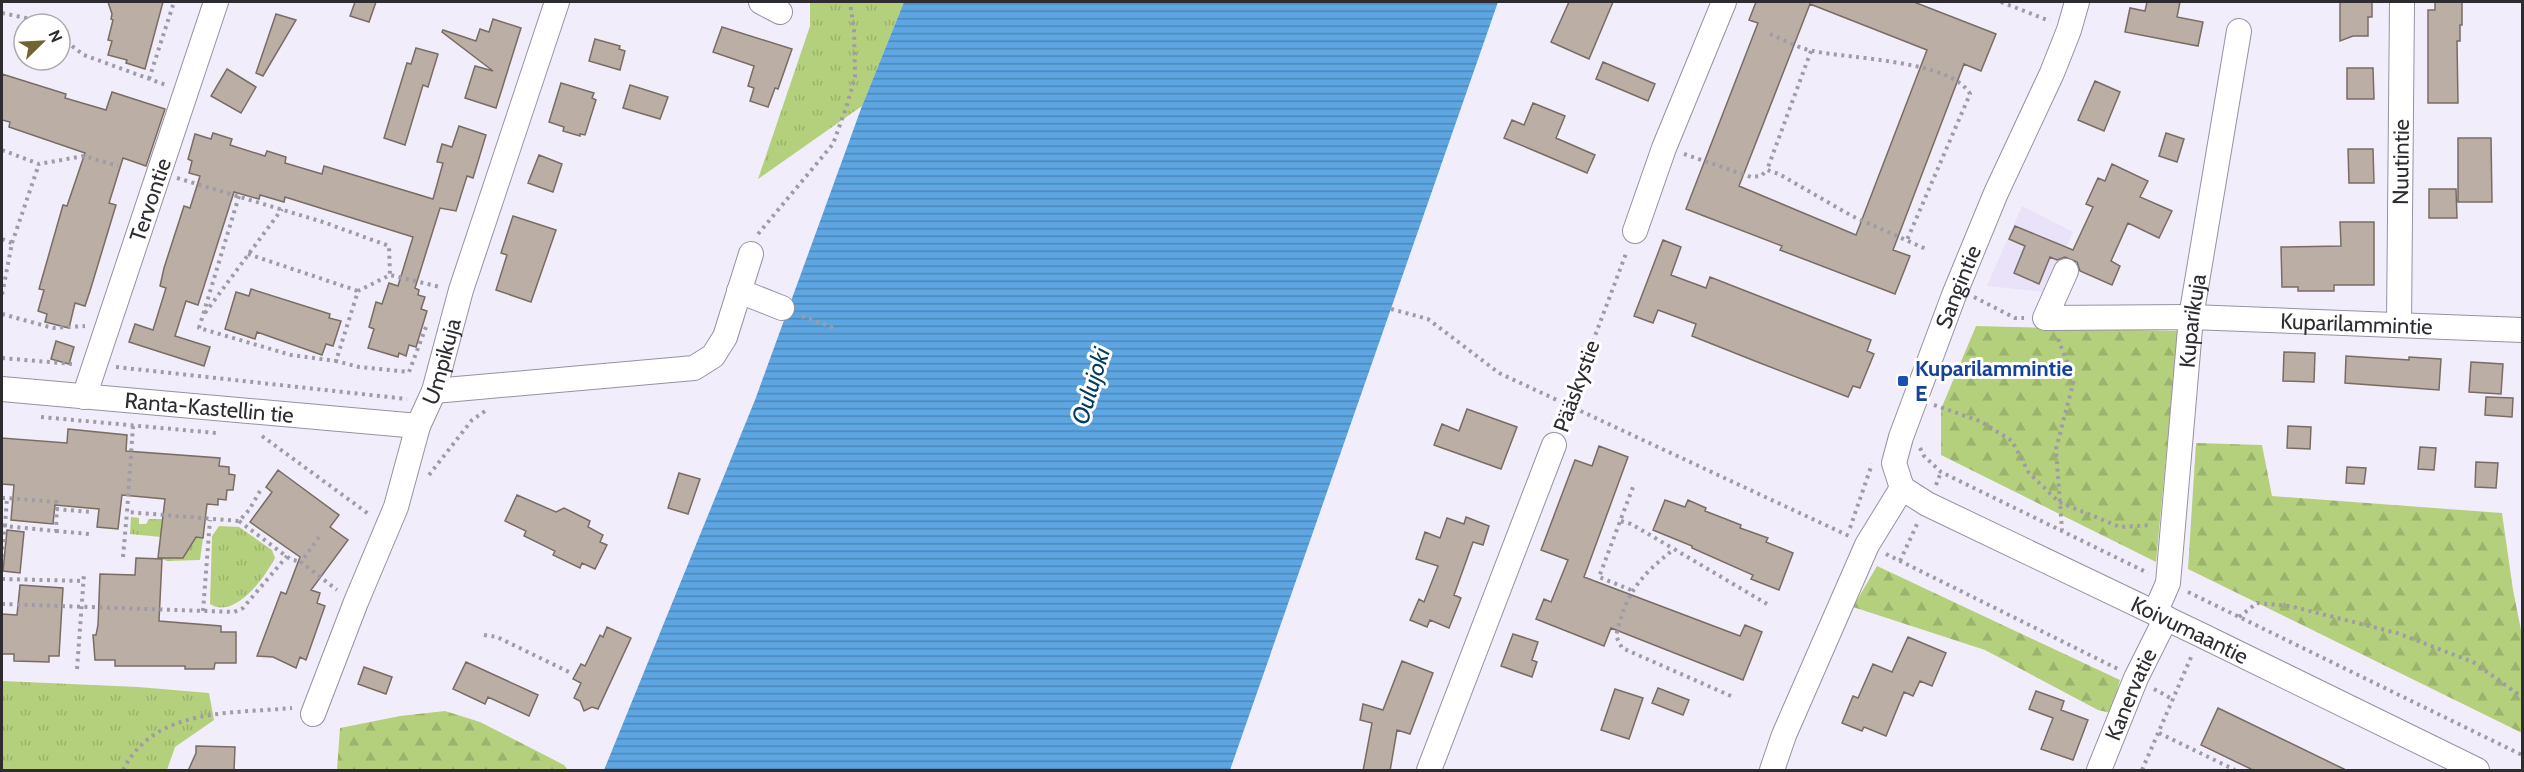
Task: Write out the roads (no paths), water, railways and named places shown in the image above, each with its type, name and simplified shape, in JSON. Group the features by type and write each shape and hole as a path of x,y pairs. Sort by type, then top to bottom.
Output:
{"street":[{"name":"Tervontie","path":"84,397 110,325 216,2"},
{"name":"Umpikuja","path":"316,708 356,602 396,507 418,426 434,391 450,288 557,2"},
{"path":"1635,231 1664,148 1724,2"},
{"name":"Sangintie","path":"1902,488 1894,463 1901,437 1979,234 2069,30 2077,2"},
{"name":"Nuutintie","path":"2399,324 2402,2"},
{"name":"Kuparikuja","path":"2160,615 2168,583 2191,317 2239,31"},
{"path":"434,391 694,368 713,356 725,337 751,254"},
{"name":"Kuparilammintie","path":"2066,271 2049,318 2191,317 2523,330"},
{"path":"739,291 782,308"},
{"name":"Ranta-Kastellin tie","path":"2,389 418,426"},
{"name":"Pääskystie","path":"1429,771 1554,445"},
{"path":"1772,771 1784,735 1867,545 1902,488"},
{"name":"Koivumaantie","path":"1902,488 1927,504 2201,634 2477,771"},
{"name":"Kanervatie","path":"2099,771 2160,615"}],"water":[{"name":"Oulujoki","path":"904,2 1498,2 1230,770 604,770 755,400 862,106"}],"place":[{"name":"Kuparilammintie E","path":"1903,381"}]}
